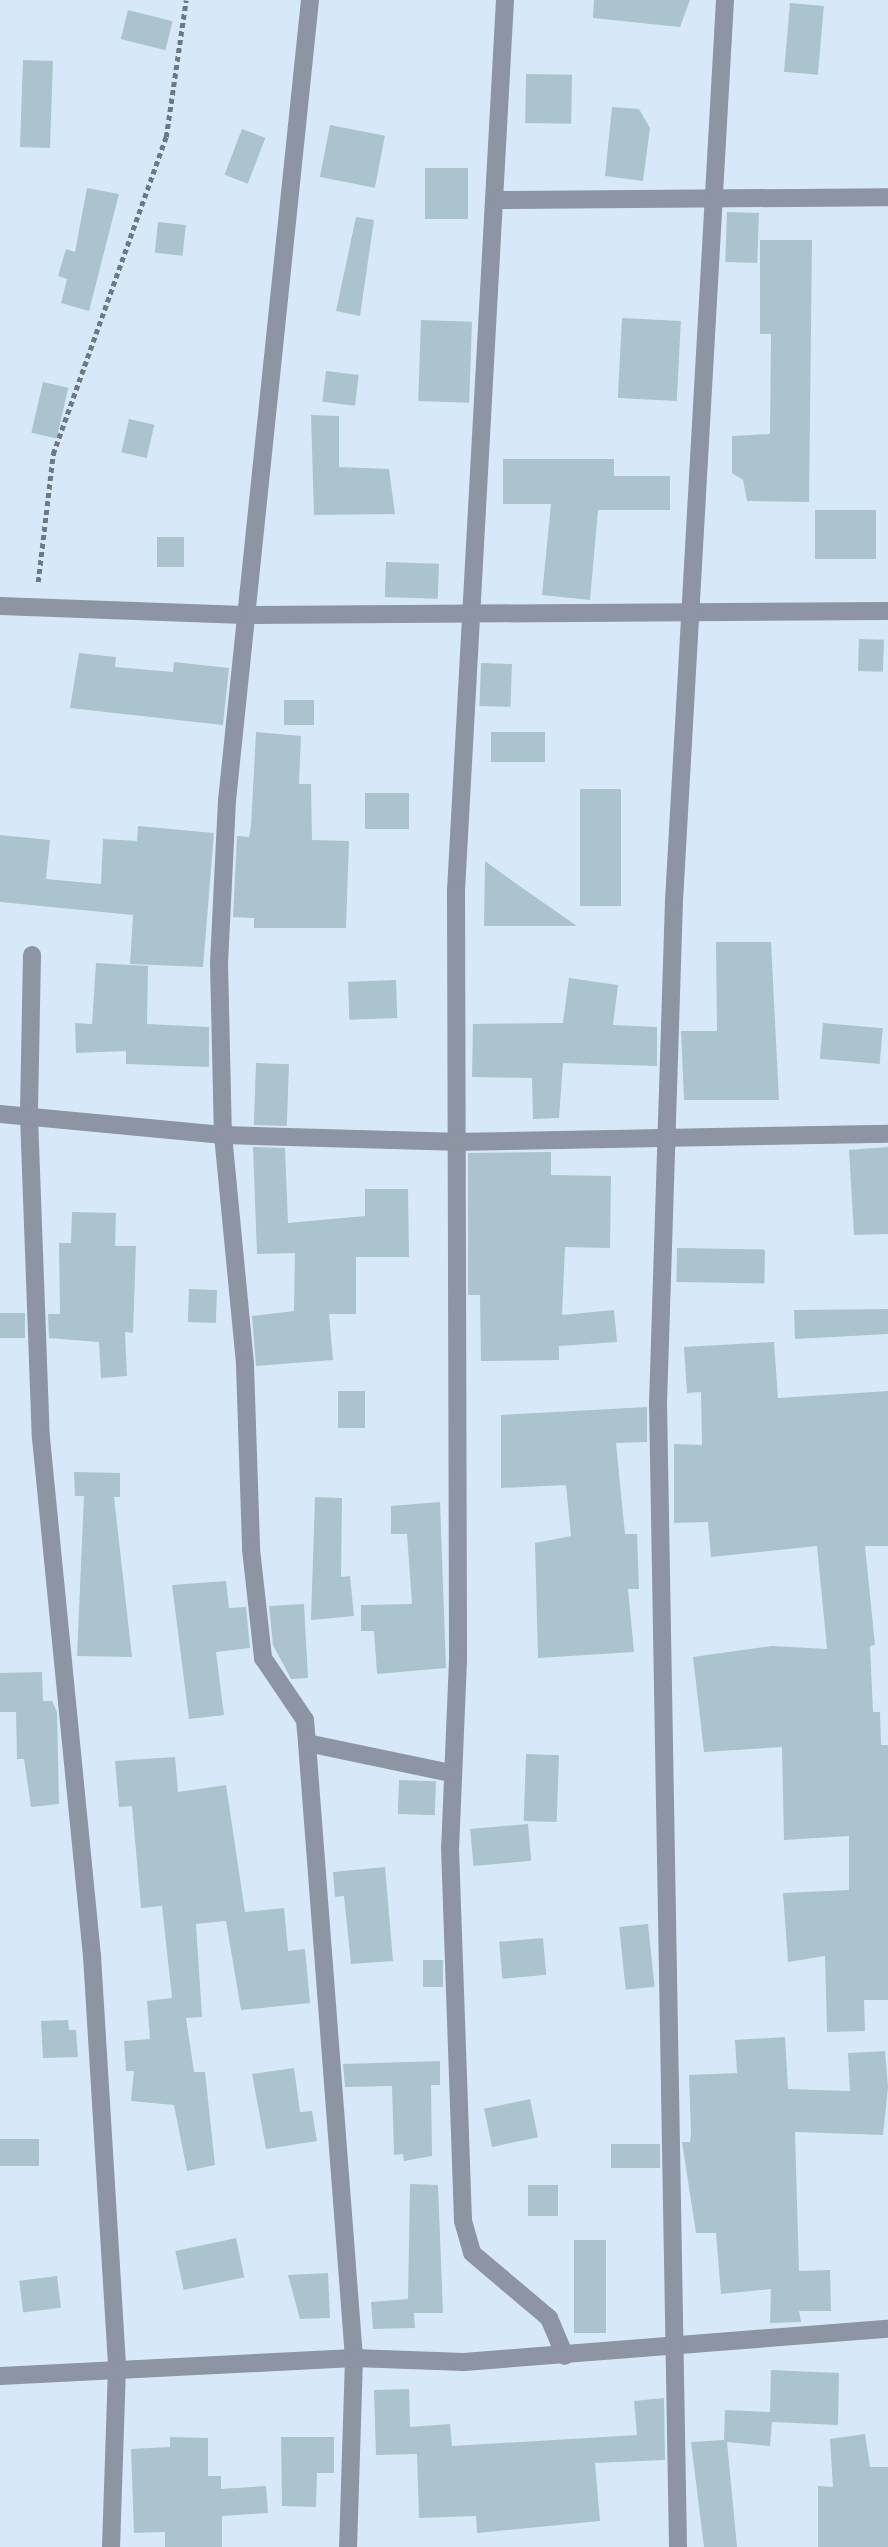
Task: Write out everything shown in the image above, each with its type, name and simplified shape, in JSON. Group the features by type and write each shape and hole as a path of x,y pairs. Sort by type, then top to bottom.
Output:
{"street":[{"path":"310,0 277,276 250,615 227,800 219,962 223,1135 245,1365 251,1549 263,1658 305,1720 307,1743 354,2358 348,2547"},
{"path":"505,0 495,201 481,367 472,616 456,890 453,1142 458,1660 451,1773 463,2221 472,2253 550,2318 565,2356"},
{"path":"678,2547 658,1404 674,901 694,616 725,0"},
{"path":"495,201 888,197"},
{"path":"0,606 34,611 250,615 694,616 888,611"},
{"path":"32,955 29,1116 41,1438 92,1956 117,2367 111,2547"},
{"path":"0,1114 223,1135 453,1142 888,1134"},
{"path":"307,1743 451,1773"},
{"path":"0,2376 117,2367 354,2358 464,2362 675,2349 888,2329"}],"path":[{"path":"34,611 53,454 166,137 186,0"}],"building":[{"path":"594,0 690,0 680,27 593,18"},
{"path":"790,3 824,6 818,75 784,72"},
{"path":"128,10 173,21 165,50 121,39"},
{"path":"23,60 53,61 50,148 20,147"},
{"path":"526,74 572,75 571,124 525,123"},
{"path":"612,107 639,109 650,128 643,181 605,176"},
{"path":"330,125 385,136 375,188 320,177"},
{"path":"242,129 265,138 248,184 224,175"},
{"path":"425,168 468,168 468,219 425,219"},
{"path":"87,188 119,194 89,311 61,303 67,279 58,276 66,249 75,252"},
{"path":"727,212 759,213 757,263 725,262"},
{"path":"356,217 374,220 360,316 336,311"},
{"path":"158,222 186,225 183,256 155,253"},
{"path":"760,240 812,240 809,502 747,501 743,480 732,473 732,436 770,434 771,334 760,334"},
{"path":"622,318 681,321 677,401 618,398"},
{"path":"421,320 472,322 469,403 418,401"},
{"path":"326,371 359,375 355,406 322,402"},
{"path":"43,382 68,388 57,439 31,433"},
{"path":"311,415 339,416 339,467 389,469 395,514 314,515"},
{"path":"129,419 154,425 147,458 121,452"},
{"path":"503,459 614,459 614,476 670,476 670,510 598,510 590,600 542,595 551,504 503,504"},
{"path":"815,510 876,510 876,559 815,559"},
{"path":"157,537 184,537 184,567 157,567"},
{"path":"386,562 439,564 438,599 385,597"},
{"path":"859,639 884,640 883,672 858,671"},
{"path":"79,653 116,657 115,667 173,672 174,662 229,668 223,725 70,708"},
{"path":"481,663 512,664 510,707 479,706"},
{"path":"284,700 314,700 314,725 284,725"},
{"path":"256,732 301,736 299,784 311,784 312,840 349,841 346,928 254,928 254,918 233,917 237,836 249,837 251,826"},
{"path":"491,732 545,732 545,762 491,762"},
{"path":"580,789 621,789 621,906 580,906"},
{"path":"365,793 409,793 409,829 365,829"},
{"path":"138,826 214,833 203,967 130,964 133,915 0,902 0,835 50,840 46,879 101,884 103,839 137,841"},
{"path":"485,861 518,885 577,926 484,926"},
{"path":"716,942 771,942 779,1100 684,1100 681,1031 717,1031"},
{"path":"96,963 148,966 147,1024 209,1027 209,1067 126,1064 126,1051 76,1053 75,1023 92,1024"},
{"path":"569,978 618,985 613,1025 657,1027 657,1066 563,1063 559,1118 533,1119 532,1078 472,1077 473,1024 563,1023"},
{"path":"396,980 397,1018 349,1020 348,982"},
{"path":"823,1023 883,1028 880,1064 820,1059"},
{"path":"256,1063 289,1064 287,1126 254,1125"},
{"path":"253,1147 285,1148 288,1223 365,1216 365,1189 408,1189 409,1257 356,1257 356,1314 329,1314 333,1360 256,1366 252,1316 294,1311 295,1253 257,1254"},
{"path":"888,1147 888,1234 854,1235 849,1150"},
{"path":"551,1152 551,1175 611,1176 610,1248 565,1247 562,1315 614,1310 617,1342 559,1346 559,1360 481,1361 480,1295 468,1295 468,1153"},
{"path":"72,1212 116,1213 115,1246 136,1246 133,1333 125,1332 127,1376 101,1378 99,1342 49,1338 48,1314 60,1314 59,1243 71,1243"},
{"path":"677,1248 765,1250 764,1284 676,1282"},
{"path":"189,1289 217,1290 216,1323 188,1322"},
{"path":"888,1309 888,1334 795,1339 794,1310"},
{"path":"0,1313 25,1313 25,1338 0,1338"},
{"path":"774,1342 778,1398 888,1391 888,1546 865,1546 875,1645 870,1646 873,1712 880,1712 881,1745 888,1745 888,2000 864,2000 865,2031 827,2032 825,1956 788,1962 783,1893 849,1890 849,1836 784,1840 782,1747 704,1752 693,1657 772,1646 827,1649 817,1546 711,1557 708,1522 674,1523 674,1444 702,1445 701,1392 687,1393 684,1347"},
{"path":"338,1391 365,1391 365,1428 338,1428"},
{"path":"647,1407 647,1442 616,1443 625,1534 637,1534 639,1589 628,1589 634,1652 538,1658 535,1543 571,1536 566,1485 501,1488 501,1415"},
{"path":"74,1472 120,1473 120,1497 114,1497 132,1657 77,1656 84,1496 75,1496"},
{"path":"315,1497 342,1498 341,1577 350,1576 354,1616 311,1620"},
{"path":"440,1502 446,1668 377,1674 374,1631 361,1631 361,1605 412,1604 407,1534 391,1534 391,1506"},
{"path":"226,1581 229,1608 246,1607 250,1648 216,1652 224,1715 189,1719 172,1585"},
{"path":"304,1604 308,1678 291,1679 273,1645 269,1606"},
{"path":"42,1672 43,1701 52,1701 57,1712 59,1804 31,1807 24,1759 17,1759 16,1712 0,1712 0,1673"},
{"path":"526,1754 559,1755 557,1822 524,1821"},
{"path":"175,1757 178,1792 226,1785 245,1912 284,1908 288,1951 305,1949 310,2003 241,2010 226,1921 196,1924 202,2017 186,2018 194,2072 205,2072 215,2165 187,2171 174,2105 131,2101 134,2071 126,2071 124,2041 150,2039 147,2001 172,1998 162,1906 141,1908 132,1806 119,1807 115,1761"},
{"path":"399,1780 436,1781 435,1815 398,1814"},
{"path":"528,1824 531,1861 473,1866 470,1829"},
{"path":"385,1867 393,1961 351,1964 344,1896 335,1897 333,1872"},
{"path":"648,1924 655,1987 626,1990 619,1927"},
{"path":"543,1938 546,1975 502,1979 499,1942"},
{"path":"423,1960 443,1960 443,1987 423,1987"},
{"path":"68,2020 69,2030 76,2030 78,2057 43,2058 41,2021"},
{"path":"785,2037 788,2089 850,2091 848,2053 885,2051 888,2087 883,2135 795,2132 799,2271 830,2270 831,2311 799,2311 801,2322 770,2323 771,2289 721,2294 716,2233 696,2233 682,2142 690,2142 691,2134 689,2075 737,2073 735,2040"},
{"path":"440,2061 440,2085 431,2085 432,2156 404,2161 403,2154 394,2155 392,2086 345,2087 343,2064"},
{"path":"294,2068 300,2112 312,2111 317,2141 266,2149 252,2074"},
{"path":"530,2099 538,2137 492,2147 484,2109"},
{"path":"0,2139 39,2139 39,2166 0,2166"},
{"path":"611,2144 660,2144 660,2168 611,2168"},
{"path":"410,2184 438,2185 443,2313 414,2313 415,2328 373,2329 371,2302 408,2299"},
{"path":"528,2185 558,2185 558,2216 528,2216"},
{"path":"236,2238 244,2277 184,2290 175,2251"},
{"path":"574,2240 606,2240 606,2333 574,2333"},
{"path":"328,2273 330,2318 300,2319 288,2275"},
{"path":"57,2276 61,2308 23,2312 19,2281"},
{"path":"771,2370 839,2373 838,2425 772,2422 770,2446 727,2442 737,2547 704,2547 691,2442 724,2440 725,2410 770,2412"},
{"path":"409,2389 410,2427 450,2424 452,2446 637,2435 634,2401 664,2398 665,2460 595,2463 600,2521 477,2533 476,2516 419,2518 417,2454 376,2455 374,2390"},
{"path":"865,2434 870,2467 888,2467 888,2547 818,2547 818,2486 833,2487 830,2439"},
{"path":"170,2437 208,2438 208,2476 221,2476 221,2489 266,2486 268,2513 222,2516 222,2547 165,2547 165,2532 134,2533 131,2449 170,2447"},
{"path":"281,2437 334,2437 334,2473 317,2473 316,2507 282,2506"}]}
